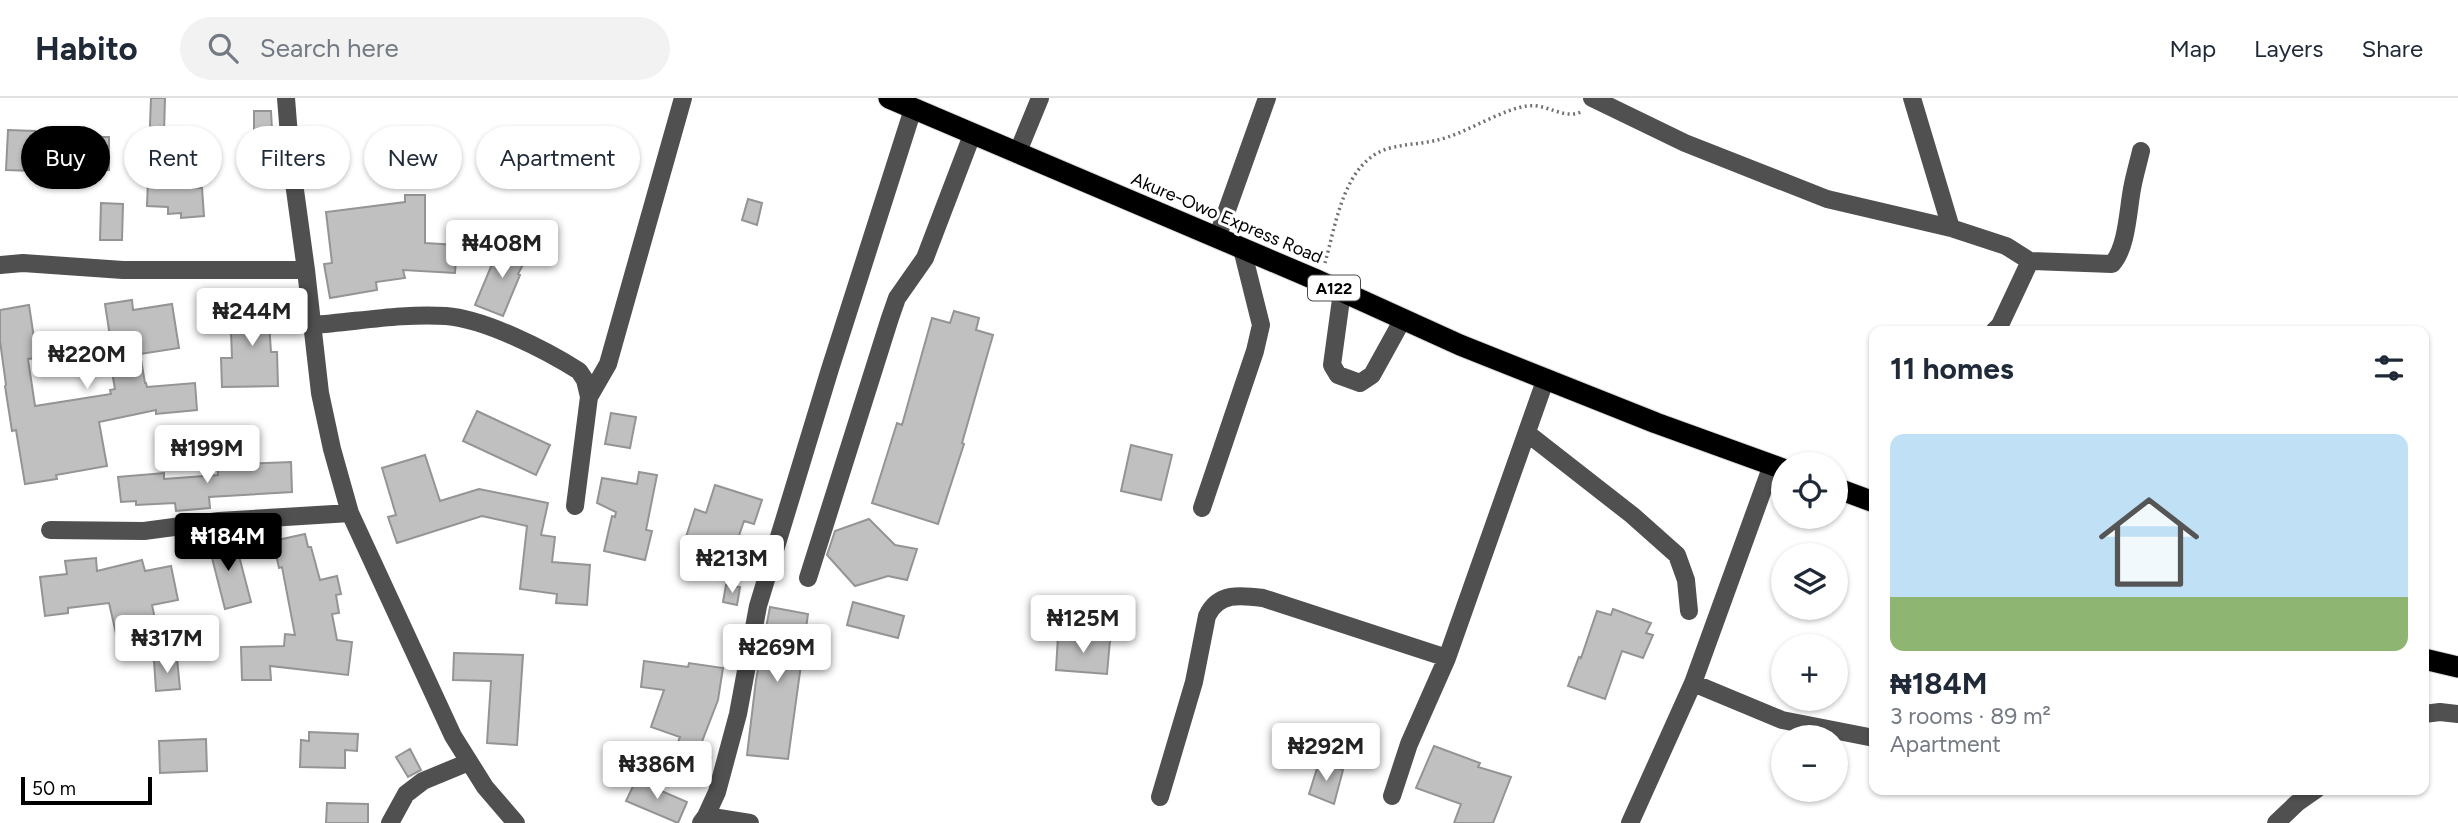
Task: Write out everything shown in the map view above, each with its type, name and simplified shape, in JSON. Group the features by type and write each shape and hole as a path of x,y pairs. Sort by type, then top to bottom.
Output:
{"highway":[{"name":"Akure-Owo Express Road","path":"889,98 1319,281 1460,345 1656,423 1771,464"},
{"path":"1848,492 1869,500"},
{"path":"2429,660 2458,667"}],"street":[{"path":"286,98 290,161 320,393 332,450 350,513 453,736 485,787 516,823"},
{"path":"575,506 589,397 608,364 683,98"},
{"path":"1017,154 1040,98"},
{"path":"1217,238 1267,98"},
{"path":"1593,98 1685,143 1827,199 1951,228 2007,246 2030,261 2112,264 2126,227 2141,151"},
{"path":"1912,98 1951,228"},
{"path":"750,823 704,819 717,792 738,714 758,606 830,369 914,109"},
{"path":"808,579 897,298 925,258 972,135"},
{"path":"1202,509 1255,351 1261,325 1242,249"},
{"path":"1999,326 2030,261"},
{"path":"0,265 23,263 123,270 306,270"},
{"path":"1342,292 1332,365 1338,375 1360,383 1372,375 1403,319"},
{"path":"313,326 445,316 468,320 510,336 573,367 584,380 589,397"},
{"path":"1392,796 1409,744 1447,658 1546,378"},
{"path":"1527,433 1632,514 1677,555 1686,580 1689,611"},
{"path":"1630,823 1693,683 1771,485"},
{"path":"50,530 144,531 219,521 350,513"},
{"path":"1160,797 1194,682 1207,616 1211,607 1225,598 1240,595 1263,598 1447,658"},
{"path":"1693,683 1782,720 1869,737"},
{"path":"2429,713 2458,714"},
{"path":"390,823 406,794 424,781 469,762"},
{"path":"2277,823 2308,795"}],"path":[{"path":"1319,281 1348,183 1359,167 1373,157 1388,148 1429,144 1517,108 1540,106 1570,115 1580,113 1593,98"}],"building":[{"path":"151,98 165,98 164,126 150,126"},
{"path":"254,111 271,111 272,126 254,126"},
{"path":"8,130 21,130 21,171 6,170"},
{"path":"148,189 202,189 204,216 181,218 181,213 168,214 168,207 147,206"},
{"path":"405,195 425,195 425,243 457,245 455,273 403,270 405,278 376,282 377,290 330,298 324,264 332,263 326,212 405,202"},
{"path":"748,199 762,203 757,225 742,220"},
{"path":"101,203 123,204 122,240 100,240"},
{"path":"507,242 529,253 518,274 520,275 503,316 475,305 492,264 496,266"},
{"path":"267,293 271,352 277,352 278,386 222,387 221,358 232,358 231,331 240,330 238,305 249,304 248,294"},
{"path":"132,300 133,310 172,304 179,348 140,354 145,383 147,387 195,383 197,410 156,414 156,410 99,422 107,466 56,475 57,479 25,484 16,430 12,431 5,386 0,310 29,305 37,358 28,359 35,406 111,394 110,390 115,389 107,343 111,343 105,304"},
{"path":"954,311 979,318 976,330 993,335 962,443 964,444 938,524 872,503 897,423 902,425 932,318 950,323"},
{"path":"477,411 550,445 536,475 463,441"},
{"path":"611,413 636,417 630,448 605,444"},
{"path":"1131,445 1172,455 1161,500 1121,491"},
{"path":"425,455 440,501 479,489 548,503 541,535 555,537 552,562 590,565 587,605 556,603 557,594 520,589 527,526 482,516 397,543 388,517 396,515 382,468"},
{"path":"291,462 292,492 209,497 210,508 176,511 175,503 136,505 136,501 121,502 118,477 164,473 164,479 218,475 217,465"},
{"path":"639,472 657,475 646,530 652,531 645,560 604,551 612,516 615,517 616,512 597,503 602,478 637,484"},
{"path":"715,485 762,500 754,524 744,521 731,559 684,543 695,509 706,513"},
{"path":"869,519 895,545 917,549 907,580 888,576 855,586 827,555 835,531"},
{"path":"221,533 229,559 239,556 251,602 225,609 211,554 208,555 203,539"},
{"path":"305,534 320,580 337,576 341,594 336,595 339,613 332,614 337,640 352,642 348,675 270,666 271,680 242,680 241,647 284,646 285,634 295,635 282,567 279,568 273,541"},
{"path":"96,558 97,571 142,560 145,571 171,566 178,600 152,605 158,633 118,642 109,603 68,608 68,613 45,616 40,577 67,574 65,561"},
{"path":"726,585 740,587 737,605 723,602"},
{"path":"853,602 904,616 898,638 847,625"},
{"path":"770,607 808,614 788,759 747,755 756,680"},
{"path":"1613,609 1651,623 1646,633 1653,635 1643,658 1622,651 1605,699 1568,686 1597,611 1611,615"},
{"path":"1058,636 1110,640 1107,674 1056,670"},
{"path":"454,653 523,655 517,745 487,743 491,681 453,680"},
{"path":"177,658 180,689 156,691 154,660"},
{"path":"644,661 723,668 718,700 698,752 711,757 703,780 668,768 680,737 651,727 664,690 641,687"},
{"path":"309,732 358,734 357,751 345,750 345,768 300,767 301,740 309,741"},
{"path":"206,739 207,771 160,773 159,741"},
{"path":"1434,746 1480,763 1478,767 1511,777 1493,823 1454,823 1461,804 1416,788"},
{"path":"410,749 421,770 408,777 396,757"},
{"path":"1319,762 1343,770 1334,804 1309,794"},
{"path":"636,780 687,802 678,823 626,801"},
{"path":"327,803 368,804 368,823 326,823"}]}
